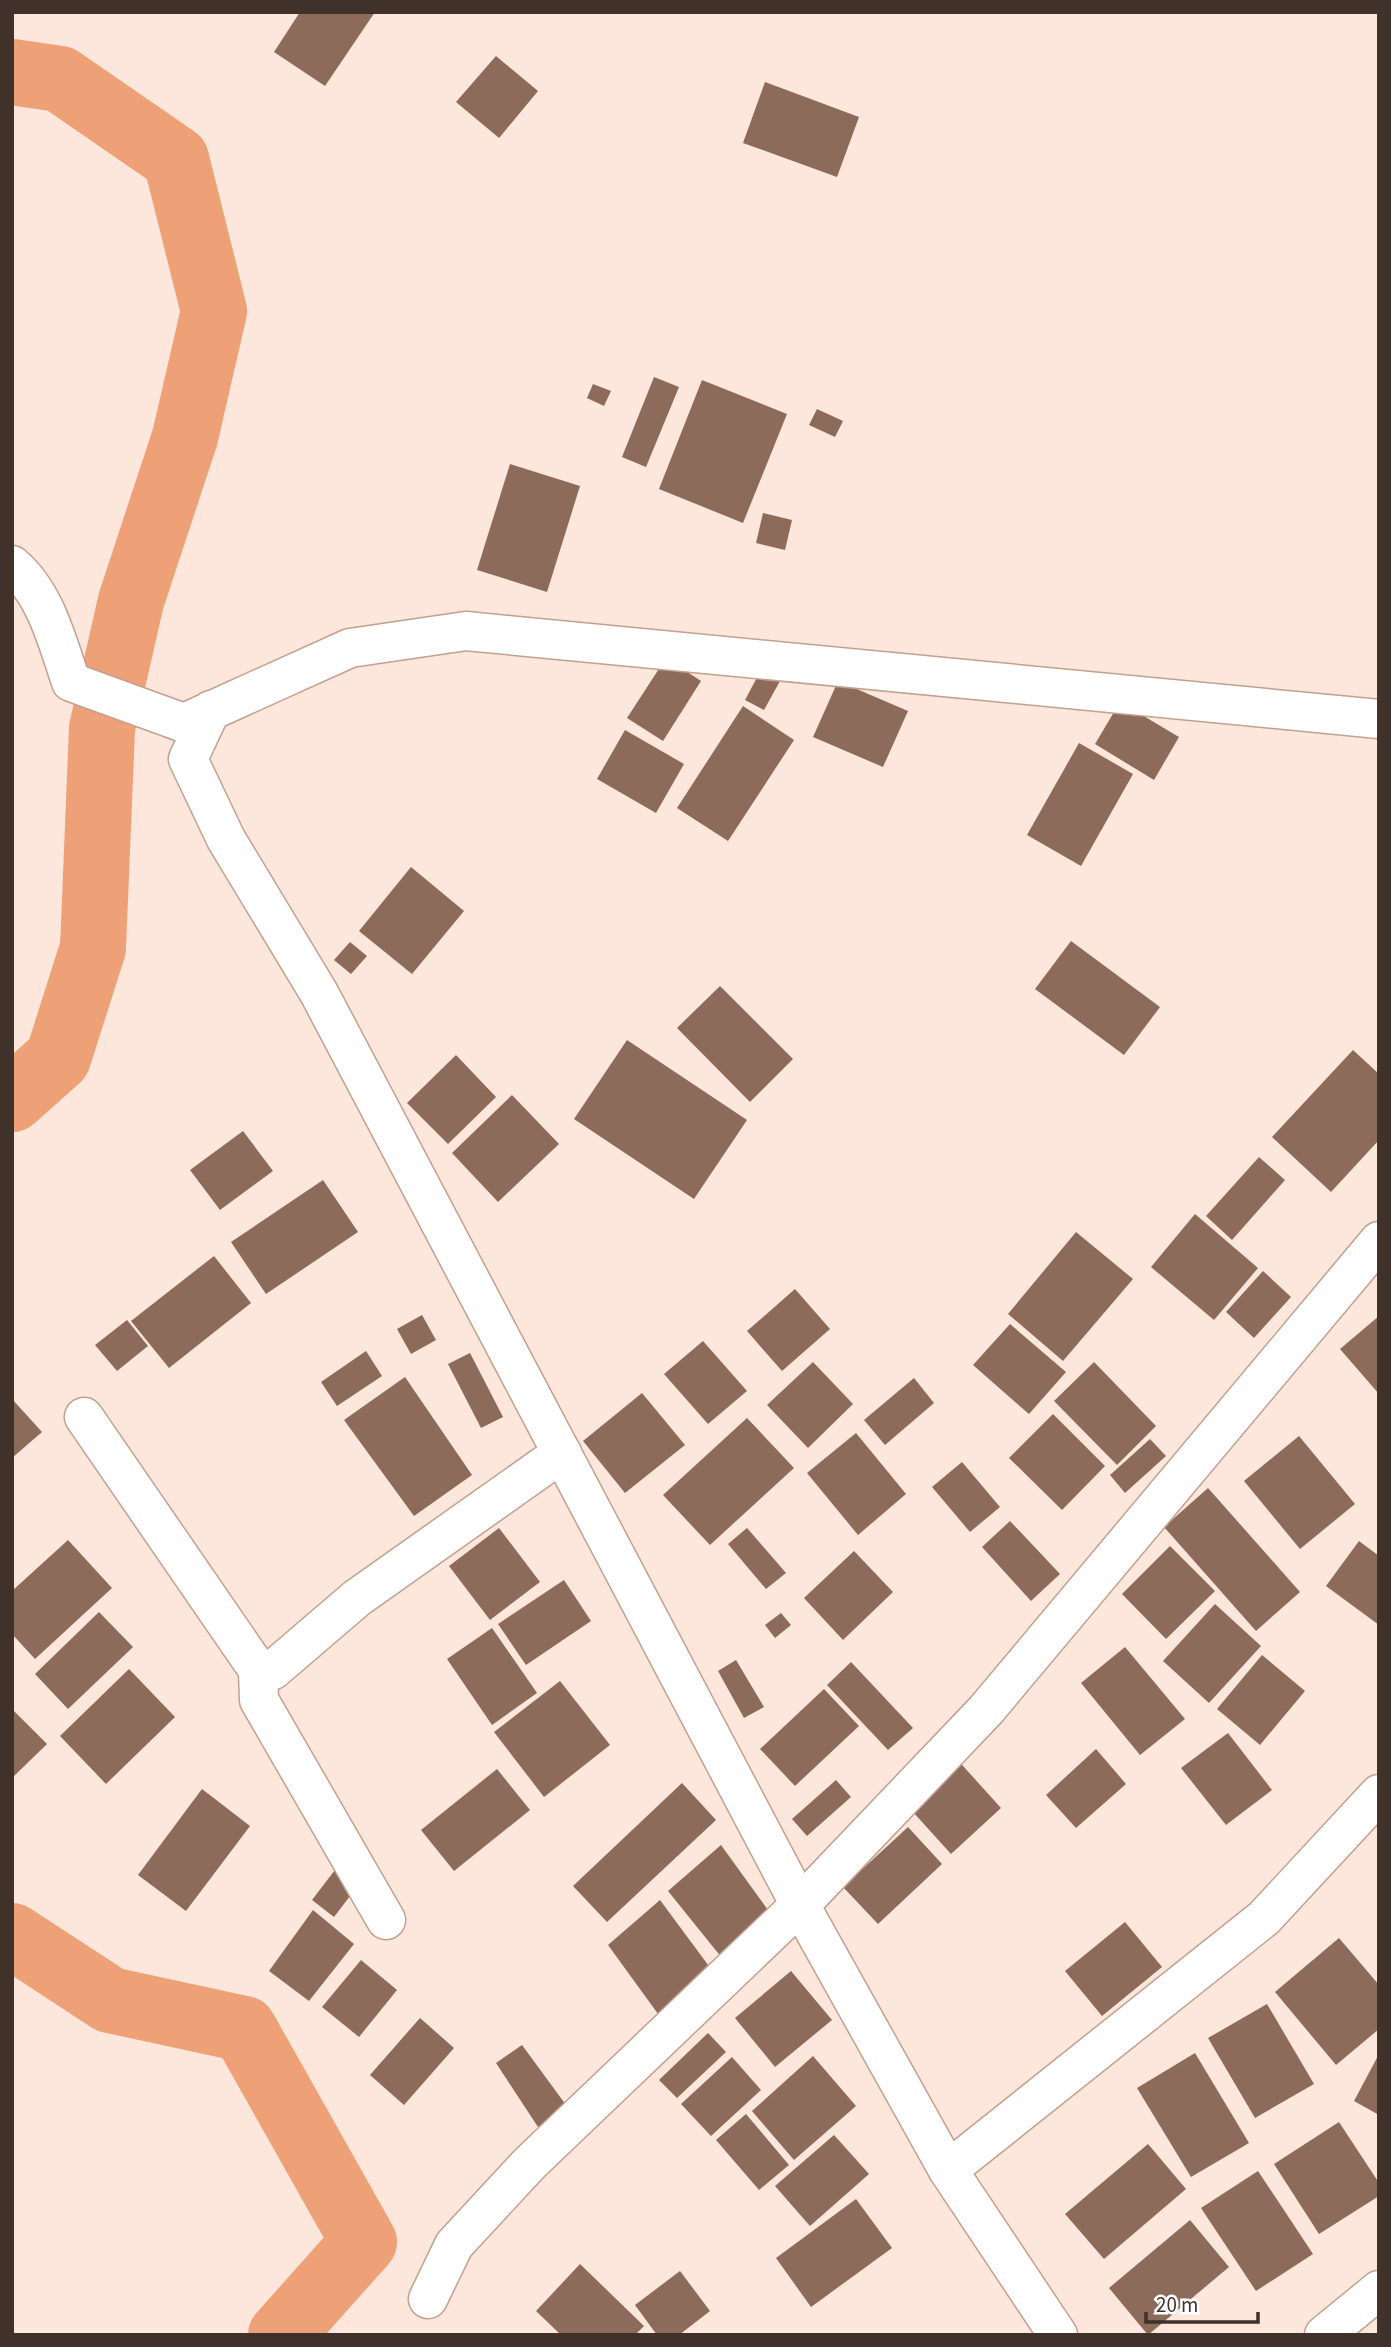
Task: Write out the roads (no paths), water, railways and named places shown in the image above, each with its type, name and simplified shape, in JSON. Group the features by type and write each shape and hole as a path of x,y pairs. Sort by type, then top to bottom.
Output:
{"street":[{"path":"12,565 27,578 50,620 71,682 198,717 350,648 466,631 1379,719"},
{"path":"198,717 188,759 226,839 319,993 800,1905 948,2169 1058,2335"},
{"path":"428,2299 454,2245 520,2174 800,1905 986,1710 1379,1241"},
{"path":"84,1417 258,1670 259,1700 386,1920"},
{"path":"258,1670 273,1670 357,1598 562,1453"},
{"path":"948,2169 1264,1918 1379,1794"},
{"path":"1324,2335 1379,2290"}],"waterway":[{"path":"12,72 60,79 176,159 214,311 185,437 131,601 102,728 93,948 58,1058 12,1099"},
{"path":"12,1936 110,2000 244,2029 364,2242 281,2335"}]}
